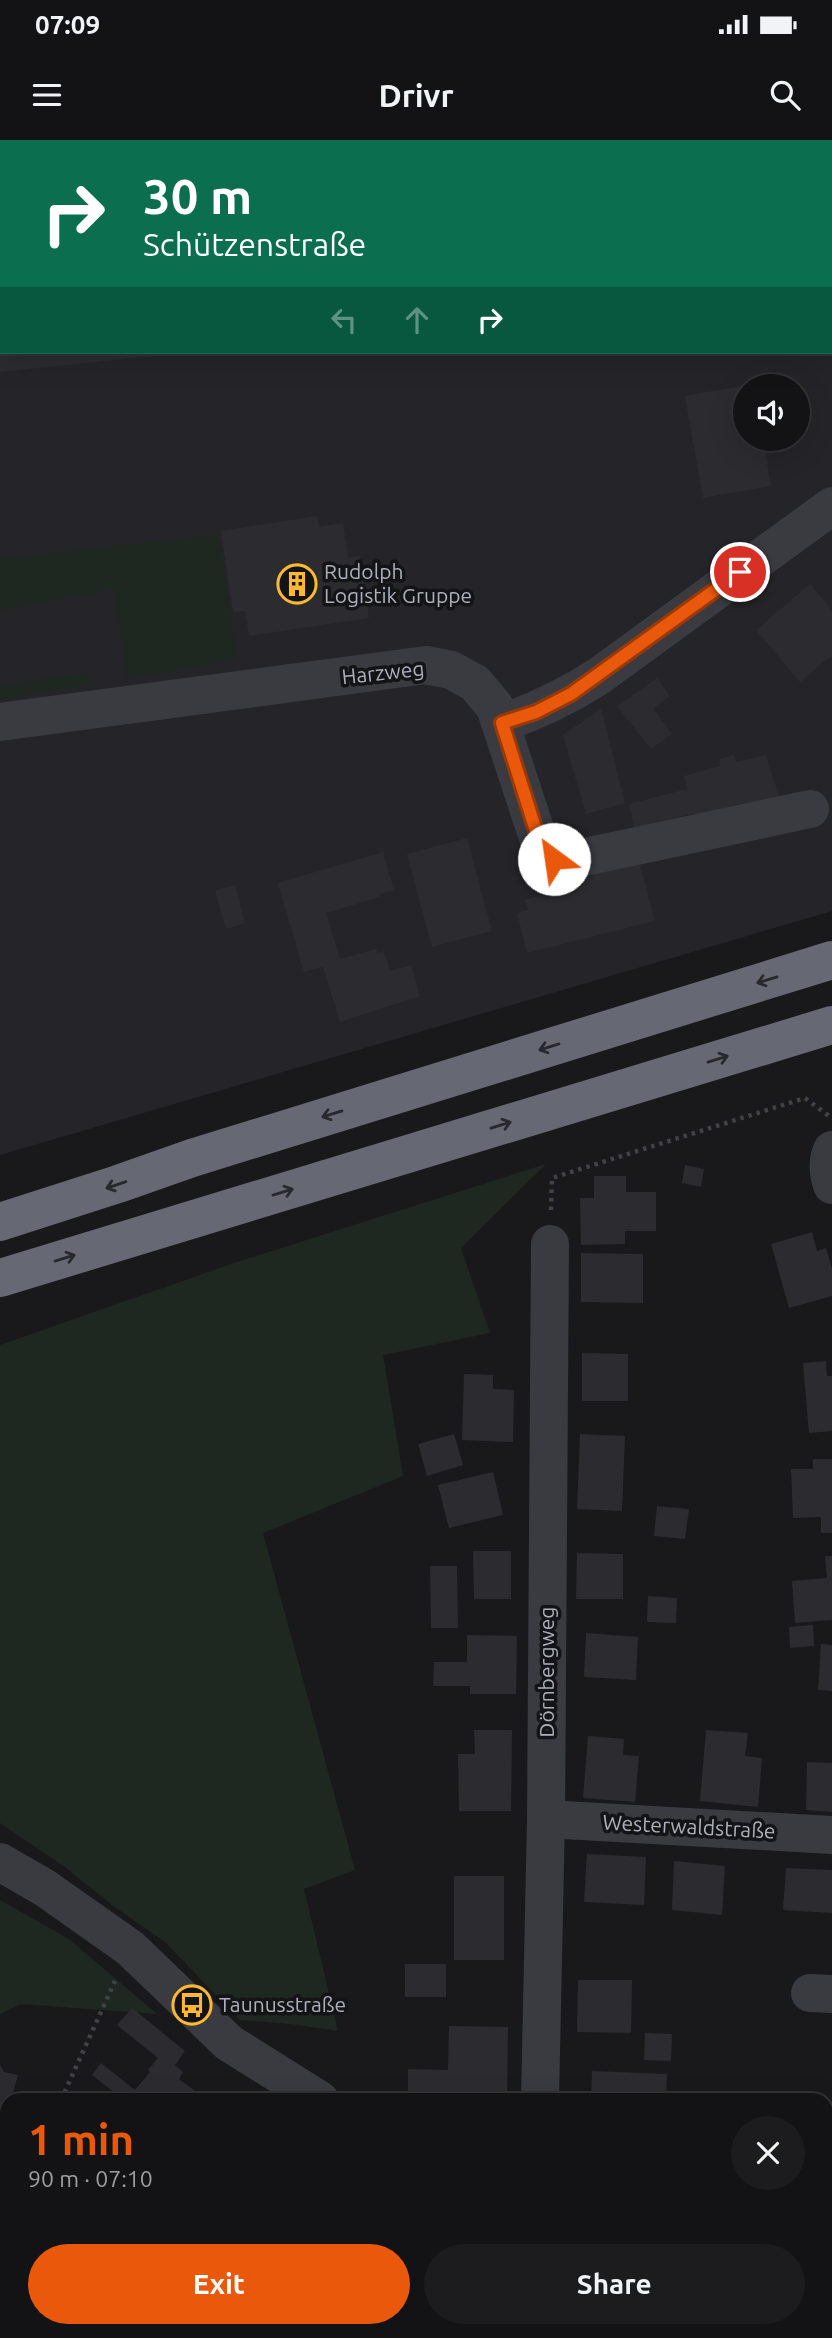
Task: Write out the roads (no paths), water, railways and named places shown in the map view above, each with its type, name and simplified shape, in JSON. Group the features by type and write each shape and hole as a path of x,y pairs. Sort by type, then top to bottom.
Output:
{"highway":[{"path":"0,1222 205,1154 832,960"},
{"path":"0,1278 832,1025"}],"street":[{"path":"502,723 536,712 599,676 832,506"},
{"name":"Harzweg","path":"0,722 426,665 452,670 475,683 495,707 542,850 554,859 566,861 810,809"},
{"name":"Dörnbergweg","path":"540,2093 546,1819 550,1244"},
{"name":"Westerwaldstraße","path":"546,1819 832,1835"},
{"path":"0,1862 64,1900 130,1948 229,2043 309,2093"}],"place":[{"name":"Rudolph Logistik Gruppe","path":"297,584"},
{"name":"Taunusstraße","path":"192,2005"}]}
